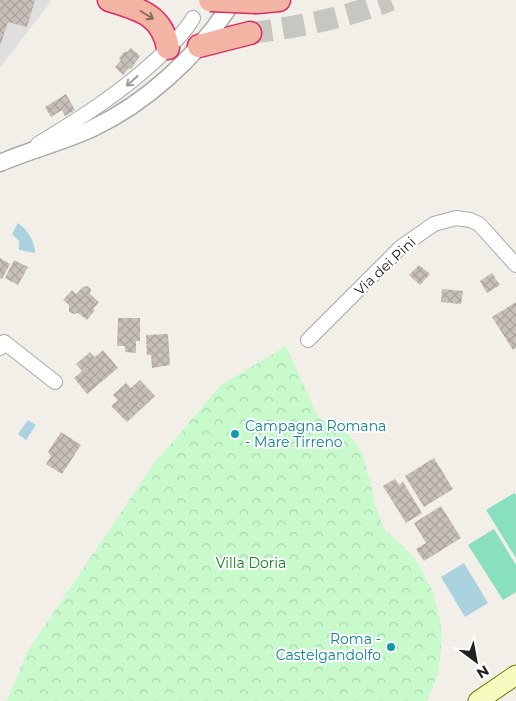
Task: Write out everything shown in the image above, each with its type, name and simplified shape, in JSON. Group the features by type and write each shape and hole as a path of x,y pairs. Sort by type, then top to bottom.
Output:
{"highway":[{"path":"110,0 141,11 153,18 165,34 168,48"},
{"path":"219,5 268,1"},
{"path":"200,46 250,33"}],"main road":[{"path":"478,701 516,675"}],"street":[{"path":"0,163 27,151 80,133 118,114 159,84 200,46 219,5"},
{"path":"0,149 27,151 118,93 168,48 185,30 192,18"},
{"name":"Via dei Pini","path":"308,340 396,252 434,224 456,218 470,220 479,224 516,265"},
{"path":"0,348 4,342 55,382"}],"shaded area":[{"path":"0,0 52,0 0,68"}],"green space":[{"name":"Villa Doria","path":"286,346 318,417 346,433 362,453 374,501 384,529 414,557 433,592 442,631 439,671 427,701 7,701 27,652 152,466 221,385"},
{"path":"514,493 516,495 516,558 486,510"},
{"path":"494,529 516,565 516,592 503,600 468,545"}],"water":[{"path":"18,223 30,236 35,253 19,250 19,241 12,234"},
{"path":"28,420 36,425 26,440 18,434"},
{"path":"464,563 488,603 465,617 441,577"}],"building":[{"path":"0,0 35,0 27,27 8,22 0,46"},
{"path":"131,48 140,56 131,69 129,68 123,75 115,67 121,60 119,58 125,51 127,52"},
{"path":"66,94 75,110 65,116 62,110 51,117 45,107"},
{"path":"0,258 10,264 2,279 0,278"},
{"path":"14,260 28,267 18,285 5,278"},
{"path":"419,265 430,274 420,285 409,275"},
{"path":"492,273 500,285 487,293 480,281"},
{"path":"87,286 91,289 90,294 99,302 87,320 78,313 69,312 69,305 63,300 72,290 76,294 83,287"},
{"path":"442,289 463,291 461,304 441,302"},
{"path":"516,302 516,348 513,350 492,317"},
{"path":"118,318 140,318 140,341 136,341 136,353 125,352 125,346 117,346"},
{"path":"168,334 170,365 152,368 151,355 147,355 146,335"},
{"path":"103,350 118,368 87,394 74,378 82,371 76,364 90,352 95,357"},
{"path":"140,380 155,396 127,422 111,406 118,400 113,395 126,383 131,388"},
{"path":"61,432 81,445 62,474 46,464 51,456 48,452"},
{"path":"434,458 453,489 424,507 405,476"},
{"path":"395,479 399,485 403,482 422,513 406,523 383,486"},
{"path":"441,506 461,538 424,561 416,549 426,543 414,523"}],"tunnel":[{"path":"250,33 322,21 391,0"}],"place":[{"name":"Campagna Romana - Mare Tirreno","path":"235,434"},
{"name":"Roma - Castelgandolfo","path":"391,647"}]}
